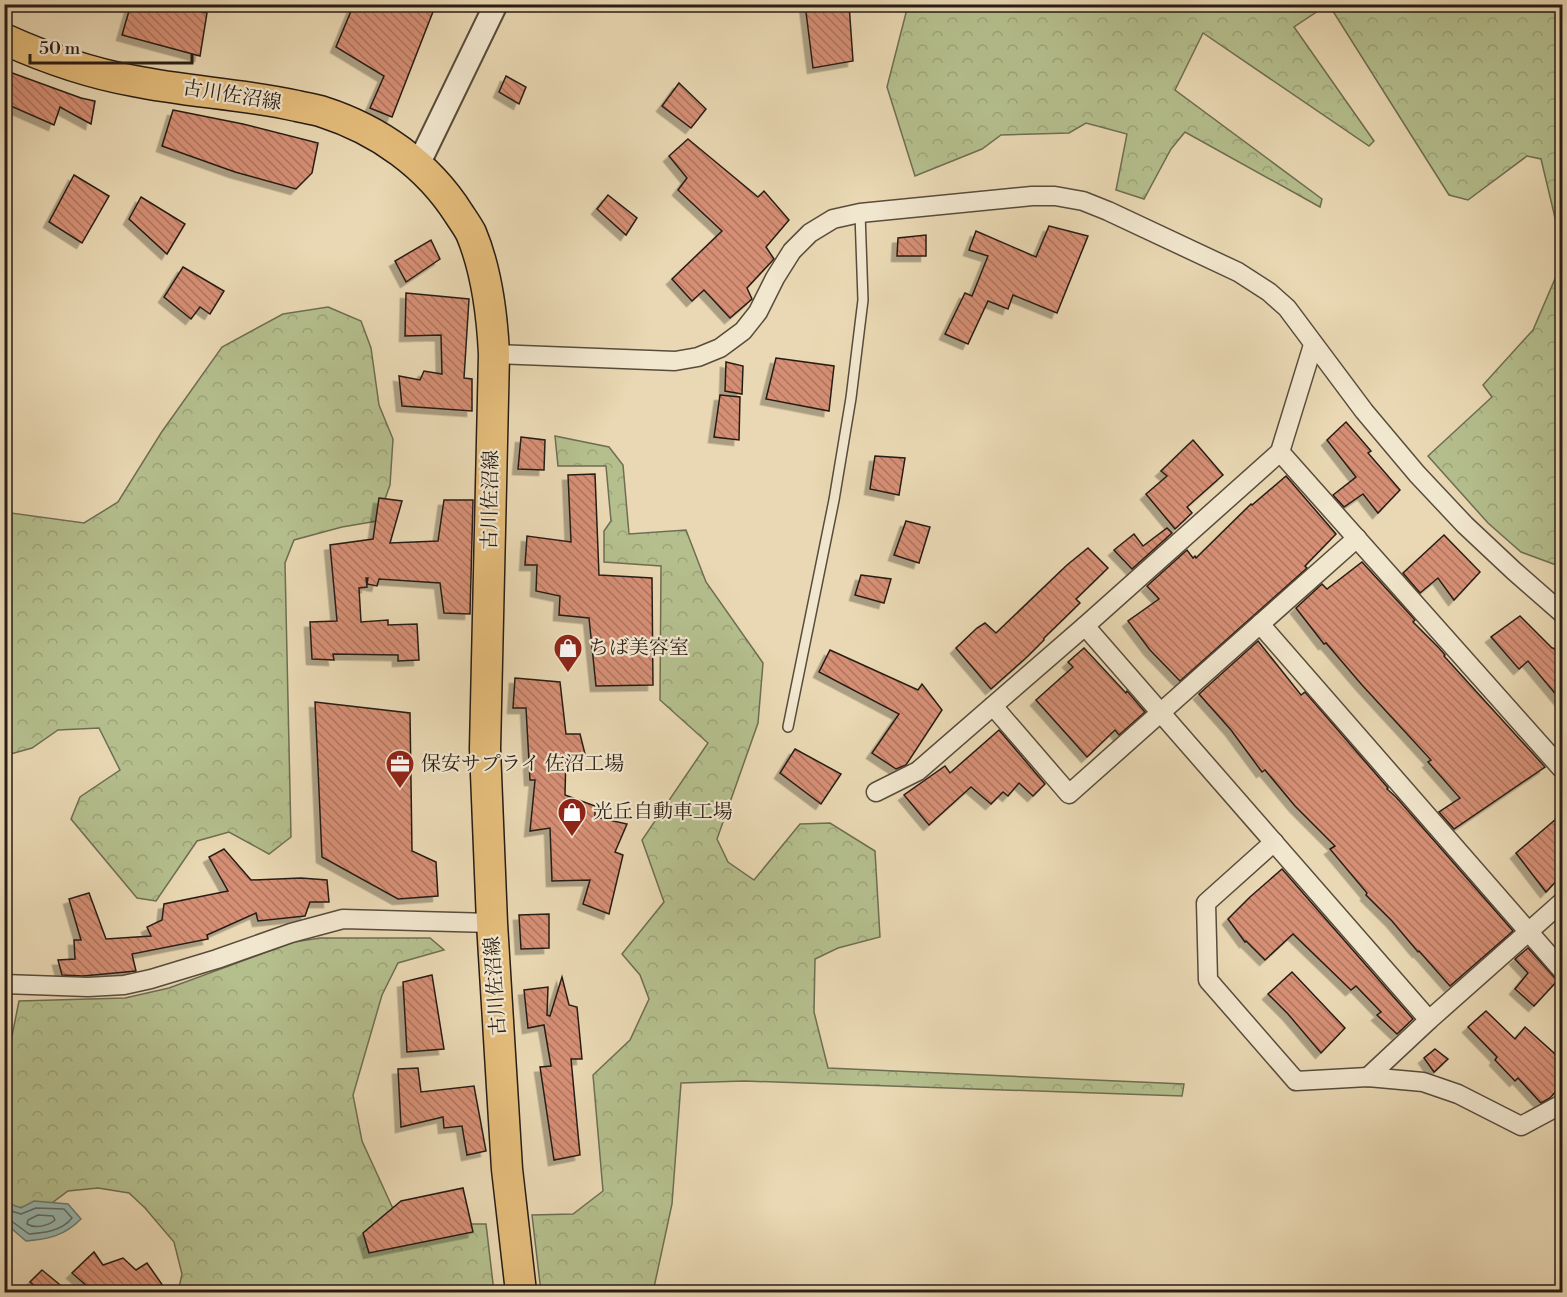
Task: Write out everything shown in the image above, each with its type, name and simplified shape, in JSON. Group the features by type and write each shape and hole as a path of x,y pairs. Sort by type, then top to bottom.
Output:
{"main road":[{"name":"古川佐沼線","path":"4,39 40,55 89,71 135,82 246,96 323,112 389,142 418,165 448,197 470,232 484,273 492,318 494,354 485,749 492,923 507,1169 521,1293"}],"street":[{"path":"418,165 496,4"},
{"path":"494,354 675,361 698,357 720,348 743,331 758,312 792,251 810,233 832,219 860,213 1032,196 1055,196 1083,201 1238,272 1269,292 1287,308 1364,411 1433,491 1514,571 1563,613"},
{"path":"876,792 918,771 1280,452 1313,345"},
{"path":"1280,452 1563,769"},
{"path":"993,706 1069,794 1356,538"},
{"path":"1260,624 1563,970"},
{"path":"1085,626 1429,1020"},
{"path":"1274,842 1206,903 1208,980 1296,1080 1368,1077 1423,1082 1458,1094 1521,1126 1563,1104"},
{"path":"1368,1077 1563,902"},
{"path":"4,984 88,987 124,985 151,979 291,933 343,919 492,923"}],"lane":[{"path":"788,727 834,500 852,398 864,300 860,213"}],"green space":[{"path":"908,5 1327,5 1294,27 1374,141 1369,146 1203,33 1175,90 1322,199 1320,207 1185,132 1171,149 1144,199 1116,190 1127,134 1086,123 1069,133 1001,135 982,149 915,176 887,87"},
{"path":"1329,5 1562,5 1562,562 1559,566 1521,552 1488,523 1428,456 1492,397 1483,385 1533,330 1557,274 1557,226 1541,159 1527,156 1468,200 1449,195"},
{"path":"328,307 361,321 371,348 379,405 393,439 390,485 377,521 342,527 294,540 285,563 291,837 269,854 229,832 197,841 156,901 137,898 71,819 80,797 120,770 99,728 58,730 32,748 5,755 4,512 84,523 118,502 161,433 222,347 283,314"},
{"path":"555,436 609,447 623,465 629,534 686,530 706,582 763,663 758,723 717,839 728,862 754,880 800,824 830,823 875,851 880,937 838,948 815,959 814,1012 828,1068 1184,1084 1182,1096 744,1081 681,1083 672,1204 653,1292 541,1292 532,1215 573,1214 603,1191 593,1075 630,1040 649,999 640,975 622,954 664,902 642,840 708,743 660,700 661,566 604,562 604,531 611,521 606,466 558,466"},
{"path":"320,938 430,938 444,950 398,963 382,995 353,1095 362,1141 400,1224 486,1224 494,1292 178,1292 182,1274 174,1242 129,1193 98,1188 68,1191 20,1227 5,1224 5,1048 10,1046 19,1001 125,998 169,988 294,942"}],"water":[{"path":"34,1201 68,1204 81,1219 56,1236 26,1241 5,1223 5,1202 21,1208"}],"building":[{"path":"131,4 169,4 207,13 200,56 122,35"},
{"path":"354,4 436,4 392,117 370,108 384,76 336,47"},
{"path":"805,4 849,4 853,61 813,68"},
{"path":"4,70 95,101 91,124 60,107 54,125 4,103"},
{"path":"506,76 526,87 519,104 499,92"},
{"path":"679,83 706,109 691,128 662,106"},
{"path":"173,110 243,124 318,143 312,173 296,189 235,172 162,146"},
{"path":"688,139 758,197 764,191 789,220 766,247 774,259 747,288 752,299 730,318 704,290 692,301 672,279 722,231 678,190 687,178 669,156"},
{"path":"74,175 109,196 82,243 49,222"},
{"path":"608,195 637,218 626,235 597,209"},
{"path":"141,197 185,224 167,254 129,219"},
{"path":"1049,226 1088,236 1057,313 1013,295 1008,309 988,301 968,344 945,334 965,293 972,296 988,256 969,250 976,231 1036,257"},
{"path":"926,235 926,256 897,256 898,238"},
{"path":"431,240 440,259 406,282 395,261"},
{"path":"183,267 224,291 210,314 200,307 191,319 164,297"},
{"path":"406,293 469,299 464,378 472,379 472,411 402,406 399,376 420,380 424,371 442,374 441,335 405,336"},
{"path":"776,358 834,366 829,411 766,399"},
{"path":"726,362 743,366 742,394 725,391"},
{"path":"720,395 740,397 739,440 714,437"},
{"path":"1346,422 1371,451 1368,453 1400,490 1378,513 1363,494 1344,507 1333,495 1356,477 1327,440"},
{"path":"521,437 545,440 544,470 518,469"},
{"path":"1193,440 1223,475 1187,507 1192,513 1175,529 1146,494 1167,476 1161,471"},
{"path":"875,456 905,458 899,495 870,489"},
{"path":"595,474 599,575 652,578 653,685 596,686 589,618 559,615 560,596 536,591 537,565 525,565 527,536 571,542 568,475"},
{"path":"1286,476 1336,534 1305,566 1307,568 1180,681 1150,650 1128,621 1159,599 1147,586 1187,550 1193,558 1195,556 1196,558 1251,504"},
{"path":"379,498 402,501 390,543 438,541 444,500 473,500 470,614 444,613 440,583 379,579 377,586 367,584 368,578 366,578 367,587 359,588 361,622 388,620 388,625 417,624 419,660 398,661 398,655 333,654 334,660 312,659 310,622 337,621 330,545 373,539"},
{"path":"906,521 930,527 919,563 894,555"},
{"path":"1167,528 1172,533 1132,569 1114,550 1134,534 1143,546"},
{"path":"1444,535 1480,572 1454,600 1438,578 1420,593 1403,573"},
{"path":"1088,548 1108,568 1076,599 1080,603 1027,657 991,689 956,648 985,623 996,633"},
{"path":"1362,562 1415,620 1413,622 1545,767 1454,829 1439,812 1460,798 1428,762 1431,760 1326,643 1324,644 1296,608 1322,584 1327,589"},
{"path":"861,575 891,579 884,603 855,595"},
{"path":"1520,616 1563,657 1563,703 1528,661 1519,669 1491,637"},
{"path":"1258,641 1301,695 1305,692 1387,789 1513,931 1450,986 1366,895 1367,893 1330,849 1335,846 1295,806 1265,770 1262,772 1231,730 1199,694"},
{"path":"1084,648 1145,712 1119,735 1115,730 1087,757 1036,700 1073,667 1068,662"},
{"path":"830,650 918,690 922,684 942,710 906,765 896,769 872,753 899,714 819,672"},
{"path":"515,678 560,682 566,734 580,734 585,754 566,754 565,795 595,806 595,817 627,824 615,852 623,855 609,914 583,904 590,880 552,881 550,828 530,831 535,780 530,780 526,708 513,708"},
{"path":"315,702 410,713 412,851 436,862 438,896 398,899 322,857"},
{"path":"999,730 1045,784 1033,796 1019,783 1008,796 1003,792 991,804 971,787 929,825 904,795 945,766 950,773"},
{"path":"795,749 841,774 821,804 780,773"},
{"path":"1563,813 1563,874 1546,892 1516,853"},
{"path":"224,849 251,880 301,878 327,880 329,902 310,902 305,916 258,921 256,913 207,935 208,939 132,954 136,971 83,976 62,975 58,960 75,959 74,940 81,940 69,899 89,893 106,939 151,936 147,927 162,920 164,904 228,891 209,857"},
{"path":"1282,869 1413,1019 1397,1034 1377,1015 1381,1012 1356,986 1351,990 1293,934 1265,960 1245,942 1228,919"},
{"path":"549,914 549,948 521,949 519,915"},
{"path":"1528,948 1558,980 1534,1006 1515,989 1528,973 1515,959"},
{"path":"1292,972 1345,1028 1321,1053 1268,994"},
{"path":"432,975 444,1049 407,1052 403,982"},
{"path":"562,977 569,1005 577,1007 582,1059 571,1059 580,1155 554,1160 540,1067 551,1066 544,1025 528,1028 524,990 548,987 547,1015 550,1016"},
{"path":"1486,1011 1515,1039 1525,1027 1554,1053 1563,1067 1563,1084 1550,1098 1541,1103 1518,1078 1515,1081 1495,1060 1497,1057 1468,1027"},
{"path":"1435,1049 1448,1059 1434,1072 1424,1058"},
{"path":"418,1068 421,1092 474,1086 486,1151 467,1155 462,1126 444,1128 443,1117 401,1127 398,1069"},
{"path":"463,1188 473,1232 369,1253 363,1233 401,1201"},
{"path":"94,1252 103,1265 123,1258 136,1270 147,1263 168,1293 95,1293 72,1273"},
{"path":"42,1270 70,1293 43,1293 30,1282"}],"place":[{"name":"ちば美容室","path":"568,674"},
{"name":"保安サプライ 佐沼工場","path":"400,790"},
{"name":"光丘自動車工場","path":"572,838"}]}
